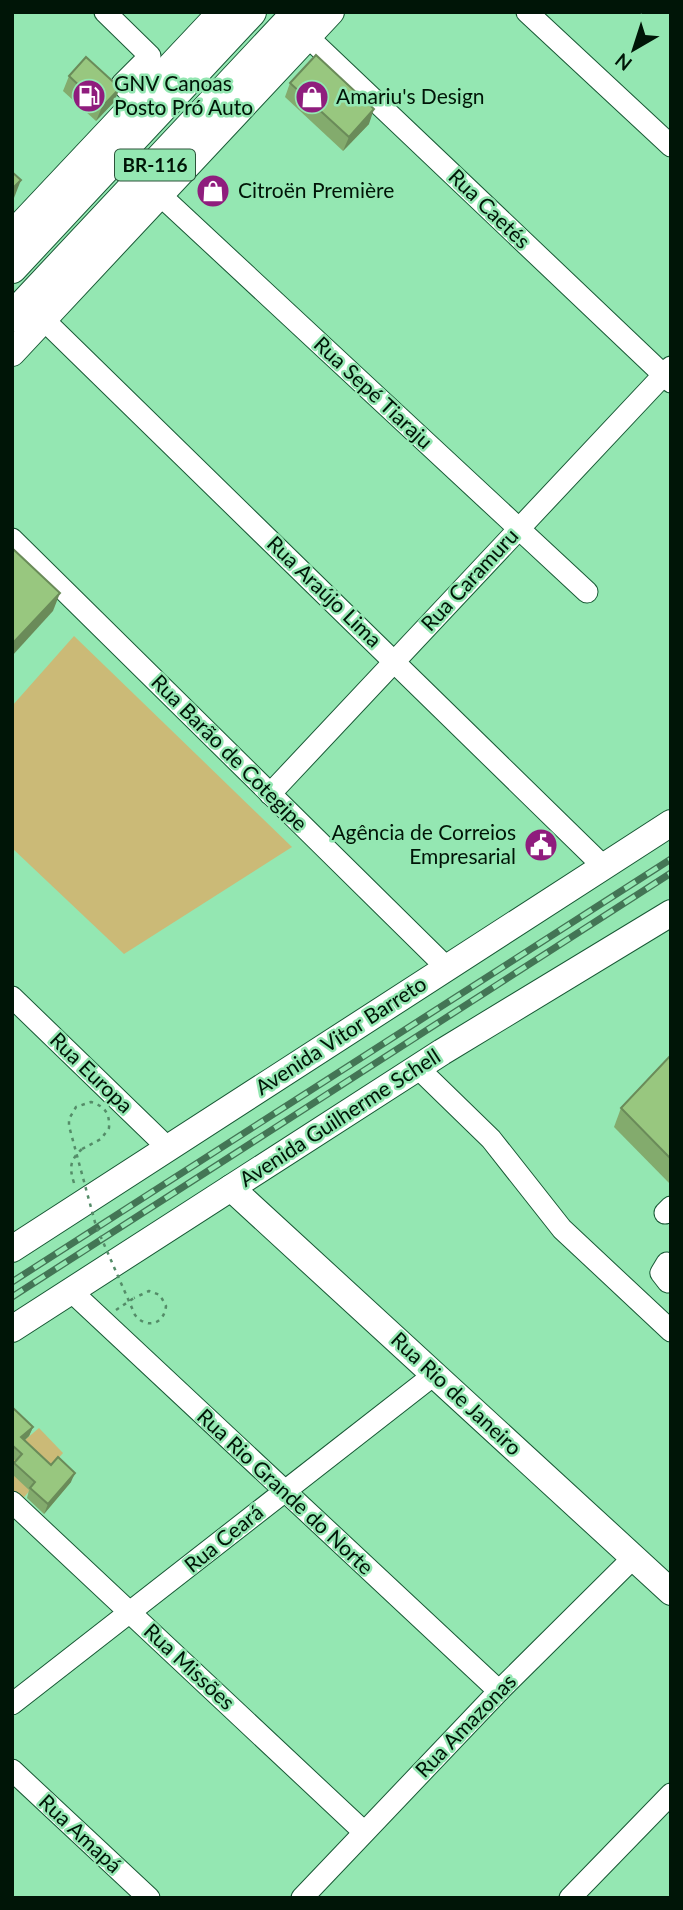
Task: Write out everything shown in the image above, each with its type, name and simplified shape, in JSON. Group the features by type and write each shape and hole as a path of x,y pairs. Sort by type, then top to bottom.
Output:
{"highway":[{"name":"BR-116","path":"12,268 251,12"},
{"name":"BR-116","path":"12,317 303,24"}],"main road":[{"path":"12,234 221,12"},
{"path":"12,353 159,194 303,24 331,12"},
{"name":"Avenida Vitor Barreto","path":"12,1249 671,823"},
{"name":"Avenida Guilherme Schell","path":"12,1329 418,1068 671,913"},
{"name":"Rua Rio de Janeiro","path":"231,1188 663,1586"}],"street":[{"path":"105,12 150,56 122,84 138,102"},
{"path":"527,12 671,146"},
{"name":"Rua Caetés","path":"303,24 668,374"},
{"name":"Rua Sepé Tiaraju","path":"159,194 587,592"},
{"name":"Rua Araújo Lima","path":"43,319 603,866"},
{"name":"Rua Caramuru","path":"270,794 519,528 668,374"},
{"name":"Rua Barão de Cotegipe","path":"12,539 446,967"},
{"name":"Rua Europa","path":"12,997 169,1149"},
{"path":"418,1068 491,1139 562,1229 671,1331"},
{"name":"Rua Rio Grande do Norte","path":"71,1291 499,1691"},
{"name":"Rua Ceará","path":"12,1704 435,1374"},
{"name":"Rua Missões","path":"12,1502 364,1832"},
{"name":"Rua Amazonas","path":"302,1898 499,1691 633,1558"},
{"name":"Rua Rio de Janeiro","path":"663,1586 671,1608"},
{"name":"Rua Amapá","path":"12,1770 149,1898"},
{"path":"570,1898 671,1794"}],"path":[{"path":"80,1206 70,1170 72,1158 82,1149 101,1139 109,1128 108,1114 98,1104 84,1103 76,1107 69,1119 96,1226 135,1315 143,1323 149,1324 163,1317 166,1306 160,1294 149,1291 134,1298"}],"shaded area":[{"path":"74,636 292,847 124,954 12,848 12,706"},
{"path":"39,1428 63,1453 18,1504 12,1499 12,1451"}],"building":[{"path":"316,55 374,109 349,137 290,83"},
{"path":"86,57 120,88 102,107 69,76"},
{"path":"12,172 21,180 12,189"},
{"path":"12,548 60,593 12,644"},
{"path":"671,1055 671,1159 621,1108"},
{"path":"12,1407 33,1427 21,1437 51,1465 58,1457 75,1473 48,1504 30,1488 35,1482 14,1463 22,1454 12,1445"}],"railway":[{"path":"12,1282 671,859"},
{"path":"12,1297 671,873"}],"place":[{"name":"GNV Canoas Posto Pró Auto","path":"89,96"},
{"name":"Amariu's Design","path":"312,97"},
{"name":"Citroën Première","path":"213,191"},
{"name":"Agência de Correios Empresarial","path":"541,845"}]}
